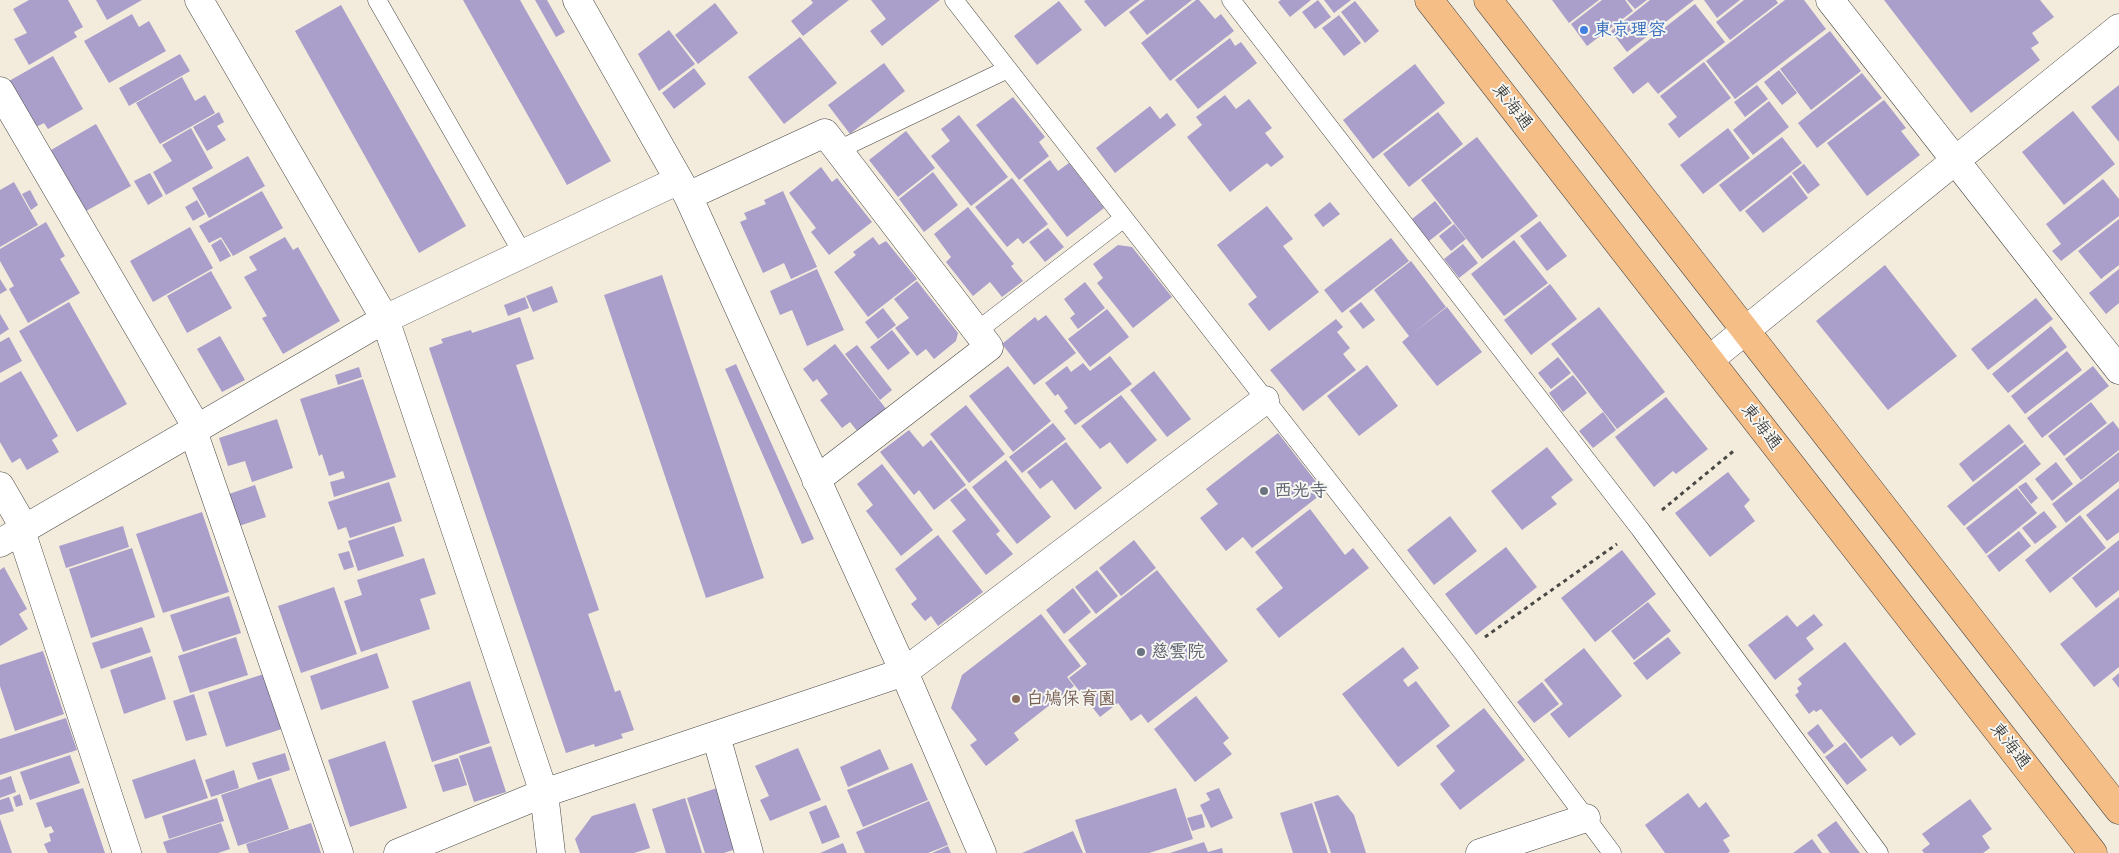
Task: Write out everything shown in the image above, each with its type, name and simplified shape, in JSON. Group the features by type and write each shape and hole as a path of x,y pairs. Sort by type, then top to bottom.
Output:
{"main road":[{"name":"東海通","path":"1429,0 2093,853"},
{"path":"1488,0 2119,810"}],"street":[{"path":"199,0 385,319 544,793 551,853"},
{"path":"577,0 684,188 904,672 982,853"},
{"path":"1830,0 2119,370"},
{"path":"1709,360 2119,28"},
{"path":"0,91 195,430 339,853"},
{"path":"15,535 385,319 523,254 684,188 826,133 989,346 816,480"},
{"path":"398,853 544,793 904,672 1265,400"},
{"path":"0,486 15,535 127,853"},
{"path":"716,736 749,853"},
{"path":"1480,853 1586,818"}],"lane":[{"path":"377,0 523,254"},
{"path":"954,0 1457,646 1612,853"},
{"path":"1231,0 1640,529 1879,853"},
{"path":"838,150 1008,69"},
{"path":"977,331 1124,218"}],"building":[{"path":"29,0 68,0 83,27 74,32 77,37 29,65 14,39 27,33 13,9"},
{"path":"96,0 142,0 107,20"},
{"path":"463,0 520,0 611,161 567,185"},
{"path":"535,0 547,0 565,32 556,37"},
{"path":"811,0 849,0 803,36 791,21 813,3"},
{"path":"871,0 940,0 882,46 870,31 886,19"},
{"path":"1140,0 1105,27 1084,1"},
{"path":"1145,0 1192,0 1147,35 1129,12"},
{"path":"1196,0 1199,0 1215,19 1221,14 1234,31 1170,81 1141,43"},
{"path":"1281,0 1311,0 1290,17 1278,2"},
{"path":"1318,0 1331,17 1315,29 1302,12"},
{"path":"1324,0 1351,0 1334,13"},
{"path":"1552,0 1599,0 1569,23"},
{"path":"1602,0 1625,0 1633,11 1587,46 1571,24"},
{"path":"1627,0 1647,0 1635,9"},
{"path":"1650,0 1694,0 1627,52 1611,31"},
{"path":"1704,0 1740,0 1717,18"},
{"path":"1744,0 1776,0 1778,3 1730,40 1716,22"},
{"path":"1785,0 1804,0 1826,29 1735,99 1706,61"},
{"path":"1884,0 2040,0 2054,17 2032,33 2039,43 2031,48 2040,60 1971,113"},
{"path":"1059,1 1082,30 1037,65 1014,36"},
{"path":"1355,1 1379,31 1365,43 1341,12"},
{"path":"715,3 738,33 698,64 675,35"},
{"path":"1695,4 1725,42 1658,94 1648,82 1633,94 1613,68"},
{"path":"341,5 466,226 419,253 295,31"},
{"path":"132,14 139,27 149,21 166,51 109,83 84,41"},
{"path":"1339,15 1361,43 1344,56 1322,28"},
{"path":"669,30 695,64 659,91 638,54"},
{"path":"1830,31 1861,71 1811,110 1780,69"},
{"path":"800,37 837,83 784,124 748,77"},
{"path":"1230,38 1235,46 1241,42 1257,63 1198,109 1175,80"},
{"path":"180,54 190,71 129,106 119,88"},
{"path":"53,56 83,109 48,129 44,123 36,127 9,81"},
{"path":"1704,62 1731,98 1679,138 1668,124 1677,117 1660,96"},
{"path":"884,63 905,91 850,134 828,105"},
{"path":"1415,64 1445,103 1373,159 1343,120"},
{"path":"694,68 706,84 674,109 662,93"},
{"path":"1779,70 1797,93 1782,105 1764,82"},
{"path":"1862,73 1882,98 1817,148 1798,123"},
{"path":"182,77 195,101 205,95 215,113 160,144 136,103"},
{"path":"1757,85 1768,99 1745,117 1734,102"},
{"path":"2119,85 2119,142 2091,107"},
{"path":"1225,95 1236,109 1249,99 1272,128 1265,133 1284,157 1271,167 1267,163 1230,192 1187,137 1202,125 1196,117"},
{"path":"1013,97 1045,137 1039,142 1049,156 1019,180 976,125"},
{"path":"1884,100 1906,128 1901,131 1920,155 1867,196 1827,143"},
{"path":"1769,101 1789,127 1753,155 1733,130"},
{"path":"1150,106 1160,119 1167,113 1176,125 1115,173 1096,148"},
{"path":"2073,111 2115,164 2064,205 2022,152"},
{"path":"219,112 224,122 217,126 226,140 207,151 193,127"},
{"path":"1438,112 1463,144 1409,187 1383,154"},
{"path":"959,115 1008,177 971,206 931,156 950,141 941,129"},
{"path":"96,124 131,186 86,211 51,150"},
{"path":"191,128 213,168 166,195 153,172 172,161 162,145"},
{"path":"1728,128 1750,158 1703,194 1680,165"},
{"path":"906,131 935,168 898,197 869,160"},
{"path":"1477,137 1538,216 1482,259 1421,180"},
{"path":"1782,137 1802,163 1740,212 1719,185"},
{"path":"248,156 265,186 209,218 192,188"},
{"path":"1050,160 1058,171 1069,163 1104,208 1067,237 1023,180"},
{"path":"1804,164 1820,185 1808,194 1792,173"},
{"path":"821,167 832,182 837,178 872,222 829,255 811,232 816,228 789,193"},
{"path":"933,172 958,205 924,232 899,199"},
{"path":"150,173 163,196 148,205 134,181"},
{"path":"1791,175 1808,198 1763,233 1745,211"},
{"path":"1012,178 1048,224 1023,244 1018,238 1007,247 975,207"},
{"path":"2103,179 2119,199 2119,216 2061,261 2052,251 2061,244 2046,224"},
{"path":"14,182 38,225 0,247 0,190"},
{"path":"30,190 38,205 31,210 22,194"},
{"path":"262,191 283,228 233,256 221,237 209,243 199,226"},
{"path":"783,191 817,267 791,279 784,263 763,273 740,222 747,219 744,213 766,204 764,200"},
{"path":"197,200 205,214 193,221 185,207"},
{"path":"1435,201 1452,223 1429,241 1412,219"},
{"path":"1330,202 1340,214 1323,227 1314,215"},
{"path":"1267,206 1293,239 1283,246 1319,292 1269,331 1248,304 1257,297 1217,245"},
{"path":"968,207 1014,264 1011,266 1023,281 1002,297 990,282 973,296 946,262 951,257 934,234"},
{"path":"2119,219 2119,265 2101,279 2078,251"},
{"path":"1540,221 1567,256 1547,271 1520,236"},
{"path":"46,222 65,256 60,259 80,293 28,323 9,289 14,286 0,261 0,249"},
{"path":"1454,224 1466,239 1451,251 1439,236"},
{"path":"190,227 213,268 153,302 130,261"},
{"path":"1048,228 1064,247 1045,262 1029,242"},
{"path":"285,237 293,250 298,247 340,321 283,354 262,318 267,316 244,277 257,270 249,257"},
{"path":"873,237 879,245 886,241 917,279 868,317 834,272 856,255 853,252"},
{"path":"1391,238 1409,261 1342,313 1324,290"},
{"path":"221,239 231,256 220,262 211,245"},
{"path":"1514,240 1548,283 1504,316 1471,274"},
{"path":"1463,244 1478,263 1459,278 1444,259"},
{"path":"1118,245 1132,247 1172,297 1133,328 1097,283 1103,278 1093,264"},
{"path":"1411,261 1446,307 1412,334 1447,307 1482,352 1437,386 1402,342 1409,336 1374,290"},
{"path":"1885,265 1957,356 1888,410 1816,321"},
{"path":"817,269 844,330 807,346 792,310 780,315 770,291"},
{"path":"2119,269 2119,303 2106,314 2089,293"},
{"path":"211,271 232,308 187,333 167,296"},
{"path":"662,275 764,578 706,598 604,295"},
{"path":"0,279 7,290 0,294"},
{"path":"917,281 958,333 956,341 934,359 926,349 917,356 895,328 909,318 894,299"},
{"path":"1085,282 1105,308 1078,329 1070,318 1075,314 1064,299"},
{"path":"1550,284 1577,319 1531,355 1504,320"},
{"path":"552,286 558,302 533,312 526,296"},
{"path":"525,297 529,308 508,316 504,305"},
{"path":"2036,298 2053,319 1988,370 1971,349"},
{"path":"69,302 127,404 77,432 19,331"},
{"path":"1361,302 1375,320 1363,329 1349,311"},
{"path":"1599,307 1665,392 1617,429 1551,344"},
{"path":"883,308 896,325 878,339 865,322"},
{"path":"1107,309 1129,337 1090,367 1068,339"},
{"path":"0,314 9,329 0,335"},
{"path":"1046,315 1076,353 1034,385 1002,344 1035,317 1038,321"},
{"path":"520,317 534,359 516,365 599,610 588,614 615,692 620,690 634,730 621,734 623,738 595,747 594,744 566,753 429,348 443,343 441,339 471,330 472,333"},
{"path":"1336,319 1343,327 1337,332 1350,348 1343,354 1356,370 1303,411 1270,370"},
{"path":"2051,326 2067,347 2008,393 1992,374"},
{"path":"892,330 910,353 888,370 870,347"},
{"path":"220,336 245,380 222,392 197,349"},
{"path":"9,337 22,361 0,373 0,342"},
{"path":"835,344 887,410 858,432 850,422 842,428 820,400 828,394 817,379 813,382 803,369"},
{"path":"857,345 892,390 880,400 845,354"},
{"path":"2067,351 2082,370 2025,414 2011,396"},
{"path":"1110,356 1132,384 1075,425 1064,411 1068,408 1058,394 1055,396 1045,383 1067,366 1071,372 1083,363 1090,371"},
{"path":"1558,357 1571,373 1551,389 1538,373"},
{"path":"736,364 814,539 802,544 725,369"},
{"path":"1367,365 1398,406 1359,436 1327,396"},
{"path":"1008,366 1051,421 1013,452 969,396"},
{"path":"2093,366 2109,386 2042,438 2027,418"},
{"path":"359,367 362,377 338,385 335,375"},
{"path":"21,371 58,436 52,440 59,452 27,470 20,458 12,463 0,442 0,383"},
{"path":"1154,371 1191,419 1167,437 1130,390"},
{"path":"1573,375 1587,393 1563,412 1549,393"},
{"path":"363,379 396,477 334,497 330,482 345,478 343,471 329,476 322,454 319,456 300,399"},
{"path":"1121,395 1157,440 1127,464 1110,442 1100,449 1081,426"},
{"path":"1666,397 1708,449 1676,474 1673,471 1654,487 1615,437"},
{"path":"2091,402 2107,423 2064,456 2048,436"},
{"path":"966,405 1005,454 969,483 930,434"},
{"path":"1603,412 1616,430 1593,448 1579,431"},
{"path":"277,419 293,468 252,482 245,461 228,466 219,438"},
{"path":"2113,421 2119,429 2119,450 2081,480 2065,459"},
{"path":"1053,423 1066,439 1022,473 1009,457"},
{"path":"2009,424 2024,442 1973,482 1959,464"},
{"path":"909,430 923,447 931,440 966,485 934,510 919,490 914,495 880,452"},
{"path":"1278,433 1324,492 1252,548 1243,537 1226,551 1200,518 1218,504 1206,489"},
{"path":"1066,442 1102,488 1075,510 1052,480 1040,489 1027,472"},
{"path":"2025,444 2041,464 1964,526 1947,506"},
{"path":"1547,447 1573,480 1551,497 1557,504 1522,530 1491,491"},
{"path":"2119,452 2119,481 2066,523 2052,504"},
{"path":"1006,460 1051,517 1017,544 972,487"},
{"path":"2056,462 2073,484 2052,501 2035,479"},
{"path":"882,464 933,530 901,556 866,511 873,505 857,484"},
{"path":"1728,472 1750,500 1744,506 1755,521 1710,557 1675,513"},
{"path":"389,482 402,521 350,538 346,527 338,530 328,502"},
{"path":"2026,482 2038,498 2031,504 2018,487"},
{"path":"255,485 266,517 239,526 229,494"},
{"path":"966,488 1000,531 996,534 1013,554 986,575 952,531 966,520 950,500"},
{"path":"2017,488 2037,513 1986,554 1966,528"},
{"path":"2119,488 2119,532 2107,541 2086,515"},
{"path":"1310,509 1345,555 1353,548 1369,568 1279,638 1256,609 1283,588 1255,552"},
{"path":"2044,511 2057,527 2035,544 2022,528"},
{"path":"202,512 229,592 163,613 136,534"},
{"path":"2080,515 2106,548 2050,593 2025,560"},
{"path":"1450,516 1477,551 1434,585 1407,550"},
{"path":"123,526 129,547 66,568 59,546"},
{"path":"394,526 404,556 358,571 348,541"},
{"path":"2019,531 2031,546 1999,572 1987,556"},
{"path":"938,535 983,592 938,626 931,616 925,621 911,604 917,599 895,569"},
{"path":"1134,540 1156,568 1121,596 1099,568"},
{"path":"2119,540 2119,590 2096,608 2072,578"},
{"path":"1506,547 1537,587 1476,635 1445,594"},
{"path":"132,548 155,617 91,638 69,569"},
{"path":"1622,550 1656,594 1595,642 1561,598"},
{"path":"349,551 354,567 344,570 338,554"},
{"path":"424,558 436,594 420,599 430,629 361,652 344,601 362,595 357,580"},
{"path":"4,567 27,609 19,614 28,629 0,646 0,570"},
{"path":"1097,570 1118,596 1096,614 1075,587"},
{"path":"1157,570 1228,661 1148,723 1141,714 1131,721 1118,703 1100,717 1069,678 1087,664 1068,640"},
{"path":"334,587 357,654 301,673 278,606"},
{"path":"1073,588 1091,612 1064,634 1046,610"},
{"path":"229,596 241,633 183,652 170,615"},
{"path":"2119,597 2119,667 2094,687 2060,644"},
{"path":"1648,602 1671,631 1634,660 1611,631"},
{"path":"1041,614 1081,666 1067,677 1074,686 1014,733 1019,740 986,766 970,745 977,740 951,708 962,675"},
{"path":"1814,614 1823,625 1806,638 1814,649 1775,680 1748,645 1787,615 1797,627"},
{"path":"142,627 151,652 101,669 92,643"},
{"path":"236,637 248,675 190,693 178,656"},
{"path":"1668,637 1681,653 1647,680 1633,663"},
{"path":"1845,642 1916,734 1900,746 1892,736 1861,759 1821,709 1816,712 1814,710 1809,714 1795,695 1799,692 1797,688 1802,684 1798,679"},
{"path":"1403,647 1419,668 1403,680 1408,687 1416,681 1450,726 1398,767 1342,694"},
{"path":"1584,648 1622,696 1569,738 1550,714 1563,704 1544,680"},
{"path":"43,651 64,714 15,731 0,686 0,665"},
{"path":"377,653 389,688 321,710 310,676"},
{"path":"152,656 166,699 124,714 110,670"},
{"path":"267,673 285,728 226,747 208,692"},
{"path":"2119,673 2119,688 2112,679"},
{"path":"470,681 490,743 432,762 412,701"},
{"path":"1542,682 1559,704 1534,723 1517,702"},
{"path":"194,694 207,735 186,741 173,701"},
{"path":"1196,696 1229,738 1223,743 1232,754 1195,782 1154,729"},
{"path":"1484,708 1525,760 1460,810 1440,784 1455,771 1436,746"},
{"path":"66,718 77,750 0,775 0,739"},
{"path":"1818,724 1834,746 1824,754 1807,733"},
{"path":"385,741 407,808 350,827 328,760"},
{"path":"1845,742 1867,770 1847,785 1825,757"},
{"path":"491,746 506,792 474,802 459,756"},
{"path":"798,748 821,800 770,821 760,800 769,796 755,766"},
{"path":"880,749 889,769 848,787 840,767"},
{"path":"285,753 290,770 258,780 252,763"},
{"path":"70,755 80,783 30,800 20,772"},
{"path":"458,758 467,785 443,792 434,765"},
{"path":"195,759 208,798 145,819 132,780"},
{"path":"912,763 928,800 863,827 847,790"},
{"path":"234,770 239,788 211,797 205,780"},
{"path":"11,776 16,792 0,798 0,780"},
{"path":"271,778 289,829 238,846 221,795"},
{"path":"83,788 105,853 48,853 44,844 51,841 49,834 54,832 51,826 45,828 36,803"},
{"path":"717,788 736,849 724,853 705,853 687,798"},
{"path":"1176,788 1193,839 1149,853 1086,853 1075,820"},
{"path":"1219,788 1233,818 1211,828 1200,805 1210,800 1206,793"},
{"path":"1688,793 1699,808 1706,802 1730,836 1723,840 1730,851 1728,853 1665,853 1645,825"},
{"path":"20,794 23,805 16,807 13,797"},
{"path":"1338,795 1354,815 1366,853 1331,853 1314,802"},
{"path":"9,797 14,811 0,815 0,800"},
{"path":"217,798 224,821 169,839 162,816"},
{"path":"685,798 702,853 666,853 652,809"},
{"path":"1970,799 1992,829 1982,836 1990,848 1983,853 1924,853 1922,850 1930,844 1922,834"},
{"path":"929,801 948,845 928,853 865,853 856,832"},
{"path":"635,803 650,848 634,853 580,853 575,839 592,816"},
{"path":"1312,803 1328,853 1293,853 1280,813"},
{"path":"826,805 840,837 822,844 809,812"},
{"path":"1202,814 1205,827 1192,831 1187,818"},
{"path":"0,819 12,853 0,853"},
{"path":"1836,821 1860,853 1830,853 1817,835"},
{"path":"221,823 230,849 218,853 167,853 163,842"},
{"path":"311,823 321,853 249,853 246,844"},
{"path":"1073,831 1083,853 1022,853"},
{"path":"1812,839 1822,853 1793,853"},
{"path":"1204,842 1208,852 1222,848 1223,853 1170,853"},
{"path":"843,843 847,853 820,853"},
{"path":"948,846 951,853 932,853"}],"place":[{"name":"東京理容","path":"1584,30"},
{"name":"西光寺","path":"1264,491"},
{"name":"慈雲院","path":"1141,652"},
{"name":"白鳩保育園","path":"1016,699"}]}
